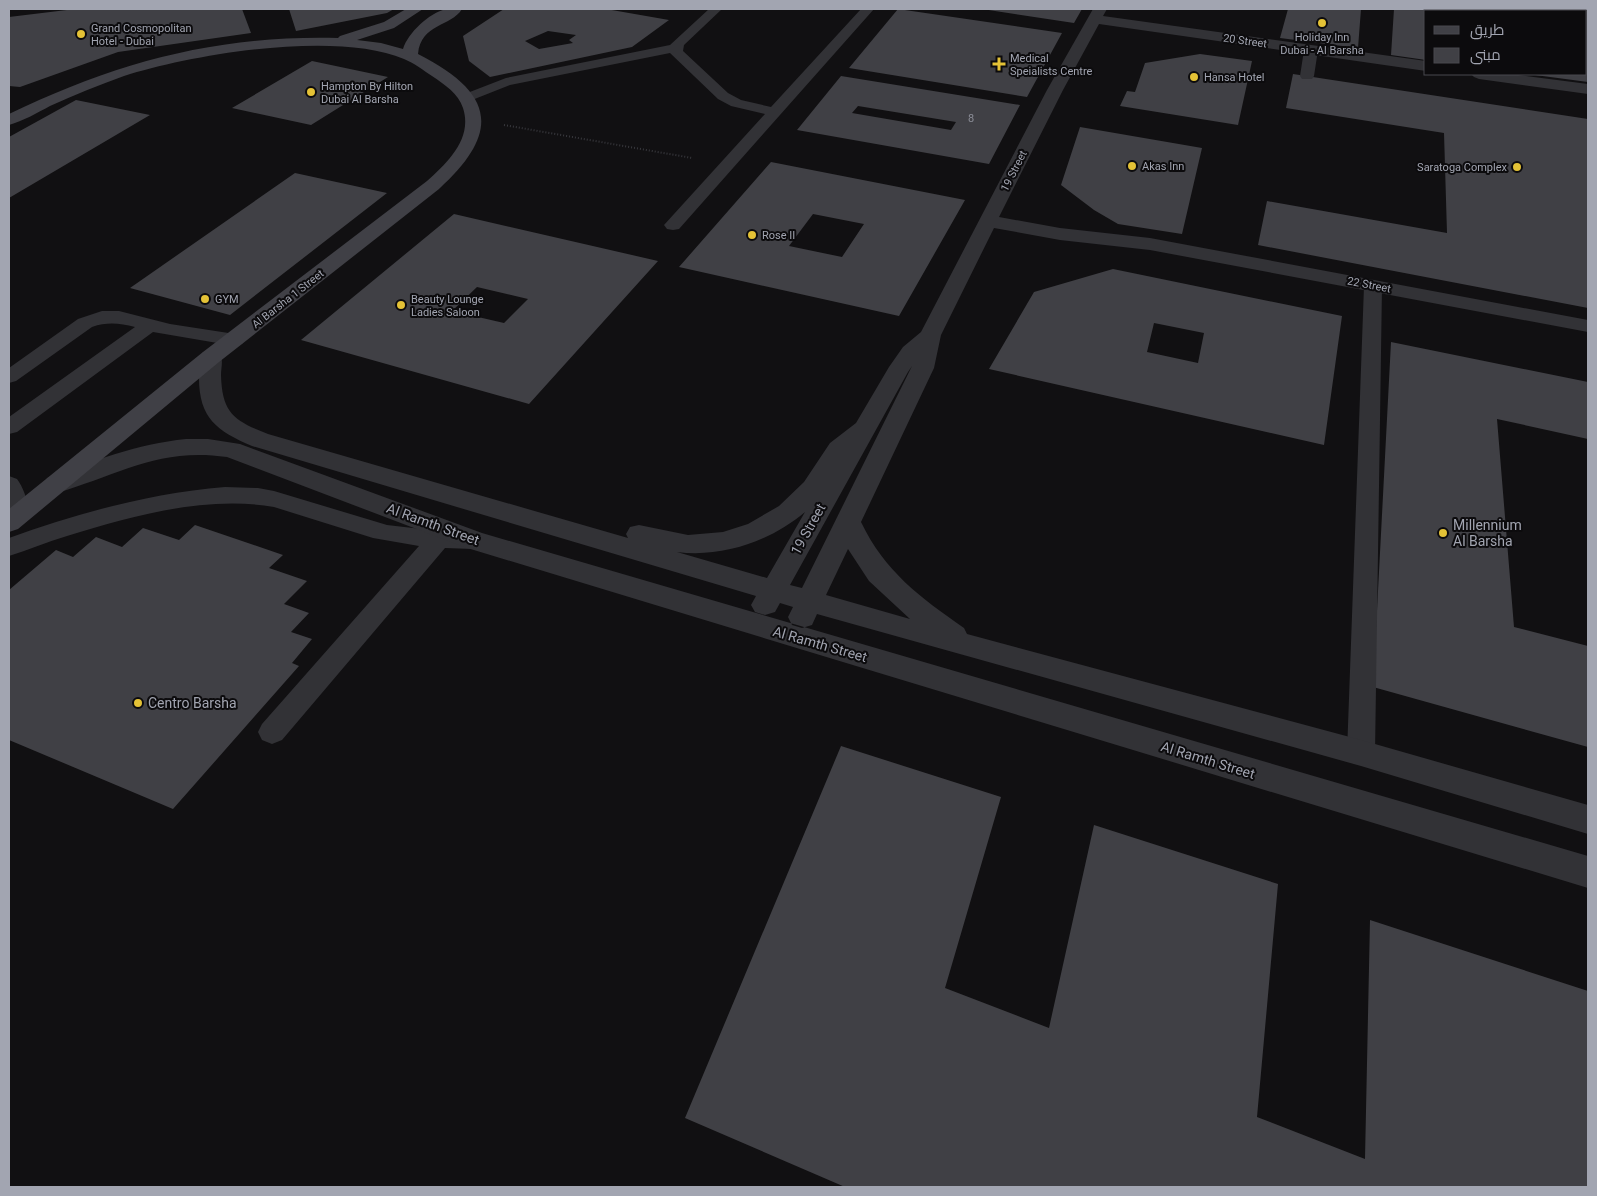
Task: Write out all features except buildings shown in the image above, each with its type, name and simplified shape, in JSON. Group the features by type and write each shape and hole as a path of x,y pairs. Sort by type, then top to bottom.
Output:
{"street":[{"path":"326,43 383,27 416,9"},
{"path":"410,56 413,40 421,30 455,9"},
{"name":"20 Street","path":"1097,14 1311,50 1424,66"},
{"name":"19 Street","path":"793,637 923,368 930,335 989,221 1011,206 1055,90 1097,14"},
{"path":"9,120 100,78 171,58 245,46 326,43 381,48 410,56 450,81 467,98 475,120"},
{"path":"1486,75 1588,89"},
{"name":"Al Barsha 1 Street","path":"13,520 211,357 448,172 469,145 474,132 475,120"},
{"name":"22 Street","path":"1011,206 1094,227 1150,244"},
{"name":"22 Street","path":"989,221 1060,234 1150,244 1588,326"},
{"name":"19 Street","path":"754,625 904,362 930,335"},
{"name":"Al Ramth Street","path":"211,357 209,389 213,406 226,422 247,435 810,602 1361,753 1588,820"},
{"path":"516,516 559,516 664,541 688,544 713,543 737,538 761,529 782,517 799,504 814,486 838,449 865,428"},
{"name":"Al Ramth Street","path":"56,484 156,449 192,445 232,450 473,540 793,637 1588,872"},
{"path":"848,521 862,551 883,580 901,597 970,647"}],"lane":[{"path":"716,9 677,44 676,48 679,56 724,96 736,103 773,112"},
{"path":"673,224 868,9"},
{"path":"467,98 506,82 676,48"},
{"path":"1307,76 1311,50"},
{"path":"1361,753 1373,286"},
{"path":"9,377 93,320 111,316 191,334 235,340"},
{"path":"9,427 150,325"},
{"path":"9,484 14,491 13,520"},
{"path":"9,547 38,535 98,518 181,500 217,495 237,495 275,500 369,528 432,539 473,540"},
{"path":"267,730 432,539"}],"path":[{"path":"475,120 727,164"}],"place":[{"name":"Holiday Inn Dubai - Al Barsha","path":"1322,23"},
{"name":"Grand Cosmopolitan Hotel - Dubai","path":"81,34"},
{"name":"Medical Speialists Centre","path":"999,64"},
{"name":"Hansa Hotel","path":"1194,77"},
{"name":"Hampton By Hilton Dubai Al Barsha","path":"311,92"},
{"name":"Akas Inn","path":"1132,166"},
{"name":"Saratoga Complex","path":"1517,167"},
{"name":"Rose II","path":"752,235"},
{"name":"GYM","path":"205,299"},
{"name":"Beauty Lounge Ladies Saloon","path":"401,305"},
{"name":"Millennium Al Barsha","path":"1443,533"},
{"name":"Centro Barsha","path":"138,703"}]}
